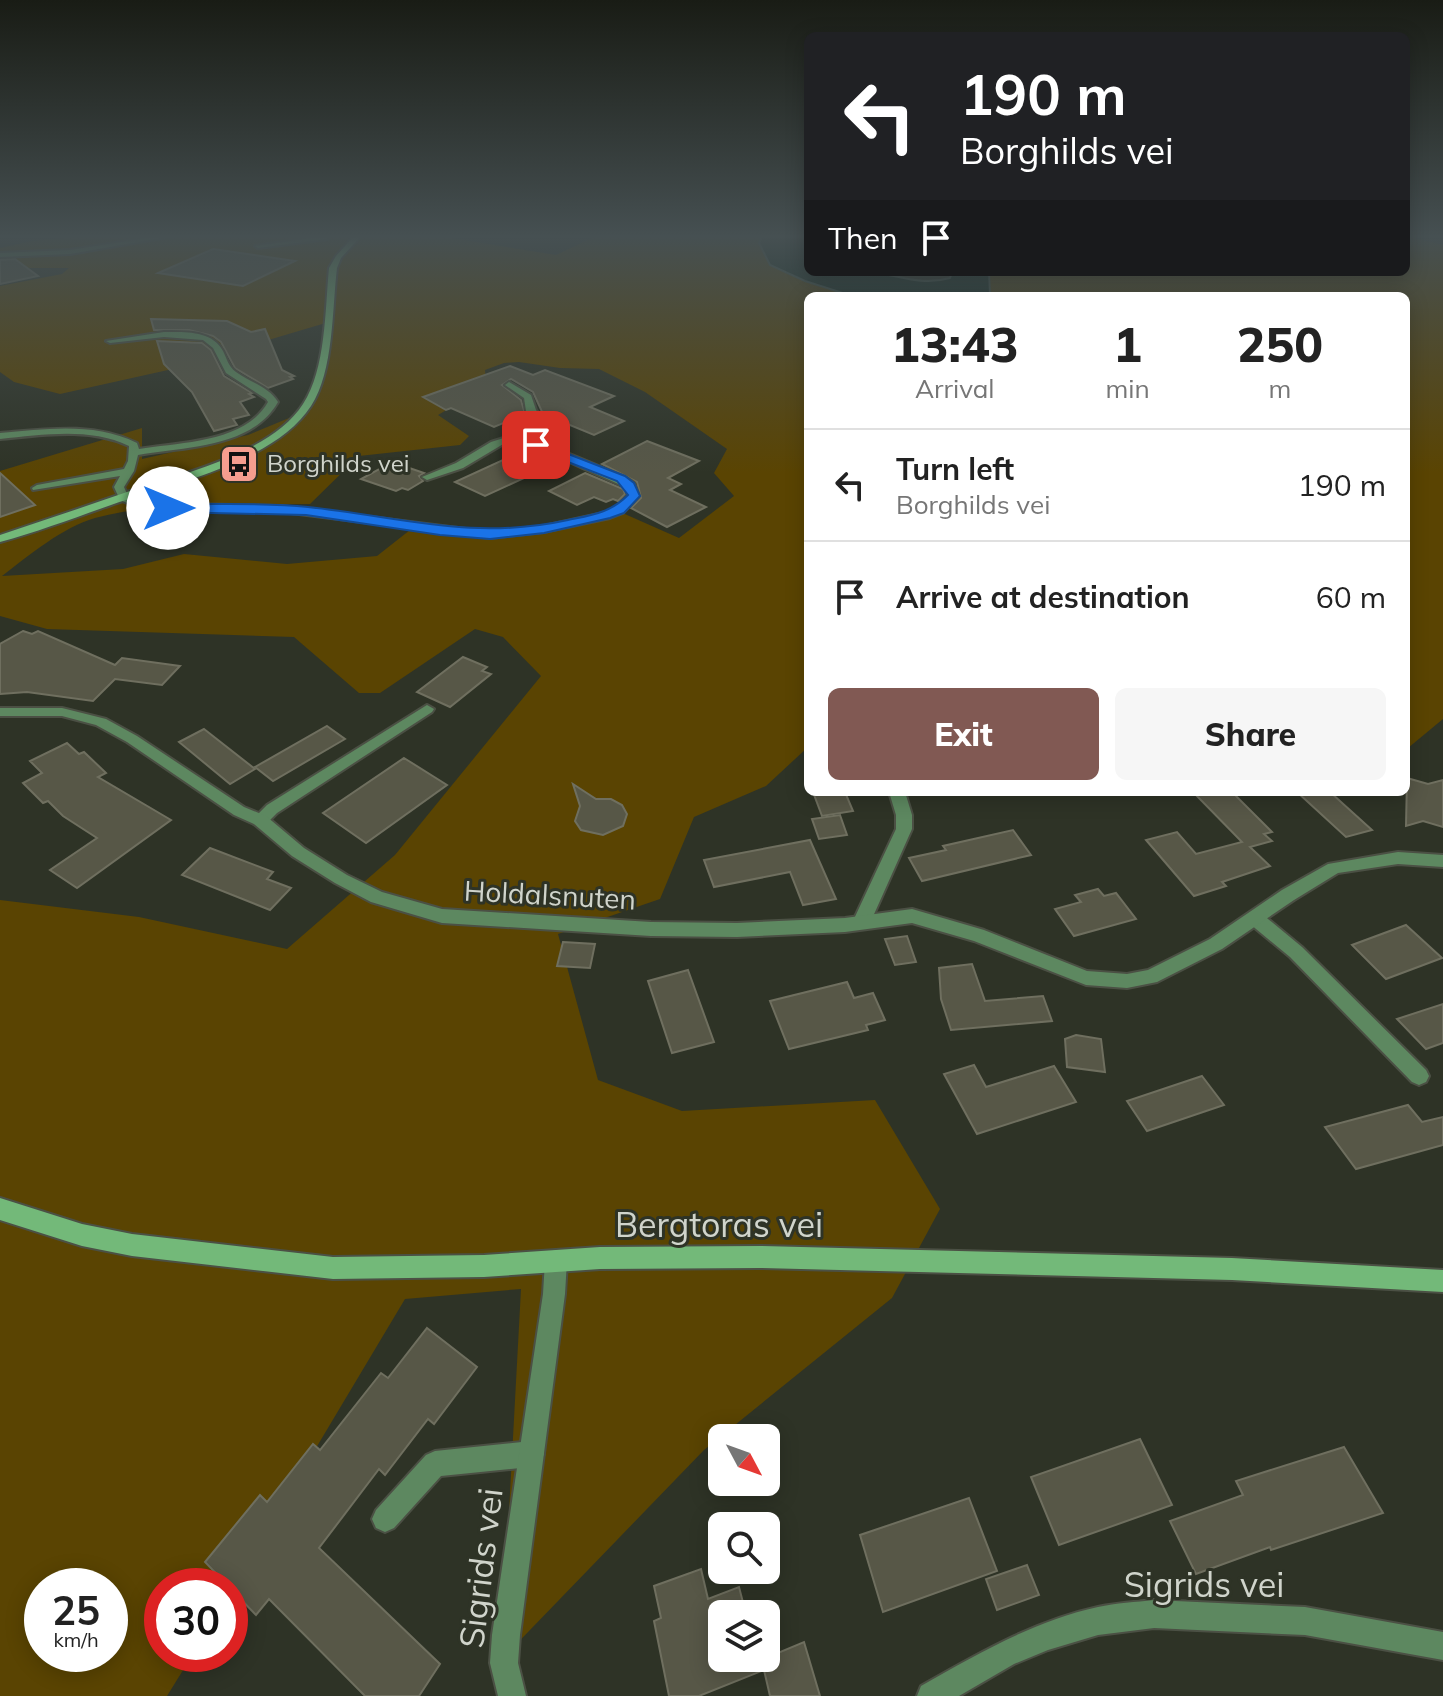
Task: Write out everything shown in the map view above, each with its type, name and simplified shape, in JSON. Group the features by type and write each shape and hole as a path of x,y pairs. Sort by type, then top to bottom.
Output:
{"street":[{"path":"0,539 241,455 276,435 300,414 313,394 323,366 328,315"},
{"path":"110,341 170,335 201,337 214,344 229,372 269,395 273,402 263,419 240,431 135,453"},
{"path":"509,385 528,397 531,411 539,420 537,432 530,441"},
{"path":"0,436 112,435 134,445 135,453 129,471 119,487 124,498 141,506 295,510 490,535 544,529 606,516 619,511 634,496 630,485 621,479 530,441 505,439 474,453 462,464 427,477"},
{"path":"37,488 129,471"},
{"path":"260,820 272,809 427,709"},
{"name":"Holdalsnuten","path":"0,712 62,712 101,722 132,739 239,811 260,820 298,852 341,879 377,897 442,916 681,930 750,930 912,916 934,920 1086,978 1127,981 1151,977 1169,969 1256,919 1288,895 1334,868 1398,858 1443,861"},
{"path":"862,921 904,829 904,815 898,796"},
{"path":"1256,919 1296,952 1419,1076"},
{"name":"Bergtoras vei","path":"0,1209 82,1235 132,1245 333,1268 760,1257 1232,1269 1443,1281"},
{"name":"Sigrids vei","path":"508,1694 504,1663 506,1635 556,1261"},
{"name":"Sigrids vei","path":"385,1519 435,1464 531,1454"},
{"name":"Sigrids vei","path":"931,1696 1004,1654 1048,1636 1098,1621 1154,1614 1305,1621 1443,1646"}],"shaded area":[{"path":"0,315 804,315 804,751 766,786 694,817 660,899 558,934 598,1080 682,1111 875,1100 940,1209 892,1298 736,1424 708,1424 708,1447 501,1660 521,1289 405,1299 244,1568 144,1568 144,1672 182,1672 167,1696 0,1696 0,900 139,917 287,949 395,855 541,676 503,637 475,629 380,693 359,693 294,637 47,629 0,616 0,471 142,428 142,459 248,435 306,411 321,387 331,349 329,322 168,370 60,394 14,382 0,372","holes":["504,363 599,369 645,392 727,449 714,473 734,496 679,538 618,511 521,530 410,530 377,556 287,564 184,554 123,569 2,576 58,535 95,518 174,506 310,504 359,456 460,445 469,436 438,415 482,389 486,384 485,370"]},
{"path":"1410,315 1443,315 1443,719 1410,746"}],"building":[{"path":"151,319 227,321 251,332 265,329 282,370 294,376 290,377 293,379 268,388 235,368 221,342 213,336 189,330 154,330"},
{"path":"157,341 202,343 211,350 224,376 252,393 249,394 254,397 240,402 249,415 233,419 237,425 214,431 192,392 164,364"},
{"path":"510,366 533,375 545,370 614,396 590,407 624,421 594,435 543,414 533,392 511,379 502,385 521,400 525,414 494,427 451,408 446,410 423,397"},
{"path":"647,441 699,461 668,478 681,484 670,490 706,507 667,527 631,508 641,498 637,482 602,464"},
{"path":"505,459 535,473 485,496 455,482"},
{"path":"392,462 424,473 419,476 423,481 408,490 402,488 396,491 361,479"},
{"path":"0,473 35,505 0,517"},
{"path":"585,473 623,489 625,494 618,501 613,499 606,502 594,497 577,505 549,491"},
{"path":"23,631 32,634 38,631 115,665 122,658 180,666 162,685 115,679 93,701 27,692 0,694 0,644"},
{"path":"463,657 487,667 482,671 491,674 450,707 417,692"},
{"path":"327,726 345,739 273,781 255,767"},
{"path":"204,729 255,769 230,784 179,742"},
{"path":"67,743 79,754 84,752 106,773 98,777 171,820 77,888 50,870 97,838 63,816 48,801 43,803 23,783 42,773 30,761"},
{"path":"404,758 447,785 366,843 323,813"},
{"path":"1410,779 1428,784 1443,780 1443,827 1423,821 1406,826"},
{"path":"573,784 596,799 611,799 622,805 627,814 623,826 603,835 581,830 575,821 580,806"},
{"path":"814,796 847,796 853,811 822,816"},
{"path":"1197,796 1236,796 1272,832 1264,834 1272,841 1250,847 1270,866 1222,882 1226,886 1194,896 1146,840 1177,832 1196,854 1242,842"},
{"path":"1301,796 1334,796 1372,830 1346,837"},
{"path":"840,815 847,835 819,839 812,819"},
{"path":"1013,830 1031,855 922,881 909,858 946,850 943,846"},
{"path":"810,840 836,899 803,905 790,872 714,887 704,860"},
{"path":"210,848 273,872 267,879 291,888 270,910 182,875"},
{"path":"1098,889 1104,896 1116,893 1136,919 1074,936 1055,909 1081,902 1075,895"},
{"path":"1406,925 1442,958 1386,979 1352,945"},
{"path":"907,936 916,962 895,965 885,939"},
{"path":"563,942 595,944 590,968 557,966"},
{"path":"972,964 985,1001 1043,996 1052,1021 951,1030 941,999 939,968"},
{"path":"688,970 714,1042 672,1053 648,981"},
{"path":"847,982 854,998 873,993 885,1020 866,1025 868,1030 789,1049 770,1001"},
{"path":"1443,1004 1443,1043 1426,1049 1397,1019"},
{"path":"1076,1035 1101,1039 1105,1072 1067,1067 1065,1039"},
{"path":"974,1065 986,1087 1054,1066 1076,1102 977,1134 944,1074"},
{"path":"1202,1076 1224,1105 1147,1131 1127,1101"},
{"path":"1408,1105 1422,1122 1443,1117 1443,1145 1356,1169 1325,1127"},
{"path":"427,1328 477,1367 434,1424 428,1419 385,1475 379,1469 319,1548 440,1664 419,1696 365,1696 269,1599 256,1615 248,1607 248,1568 211,1568 205,1562 260,1495 267,1502 313,1444 320,1450 381,1373 388,1378"},
{"path":"1140,1439 1172,1505 1059,1545 1031,1477"},
{"path":"1344,1447 1383,1513 1271,1550 1270,1547 1196,1574 1170,1521 1243,1495 1236,1481"},
{"path":"969,1498 997,1571 883,1612 860,1535"},
{"path":"1027,1565 1039,1595 997,1610 986,1579"},
{"path":"701,1569 708,1599 739,1587 742,1600 708,1600 708,1672 759,1672 699,1696 669,1696 654,1621 661,1618 654,1586"},
{"path":"804,1642 820,1696 770,1696 764,1672 780,1672 780,1652"}],"place":[{"name":"Borghilds vei","path":"239,464"}],"route":[{"path":"168,508 283,509 490,535 544,529 606,516 619,511 634,496 630,485 621,479 536,445"}]}
